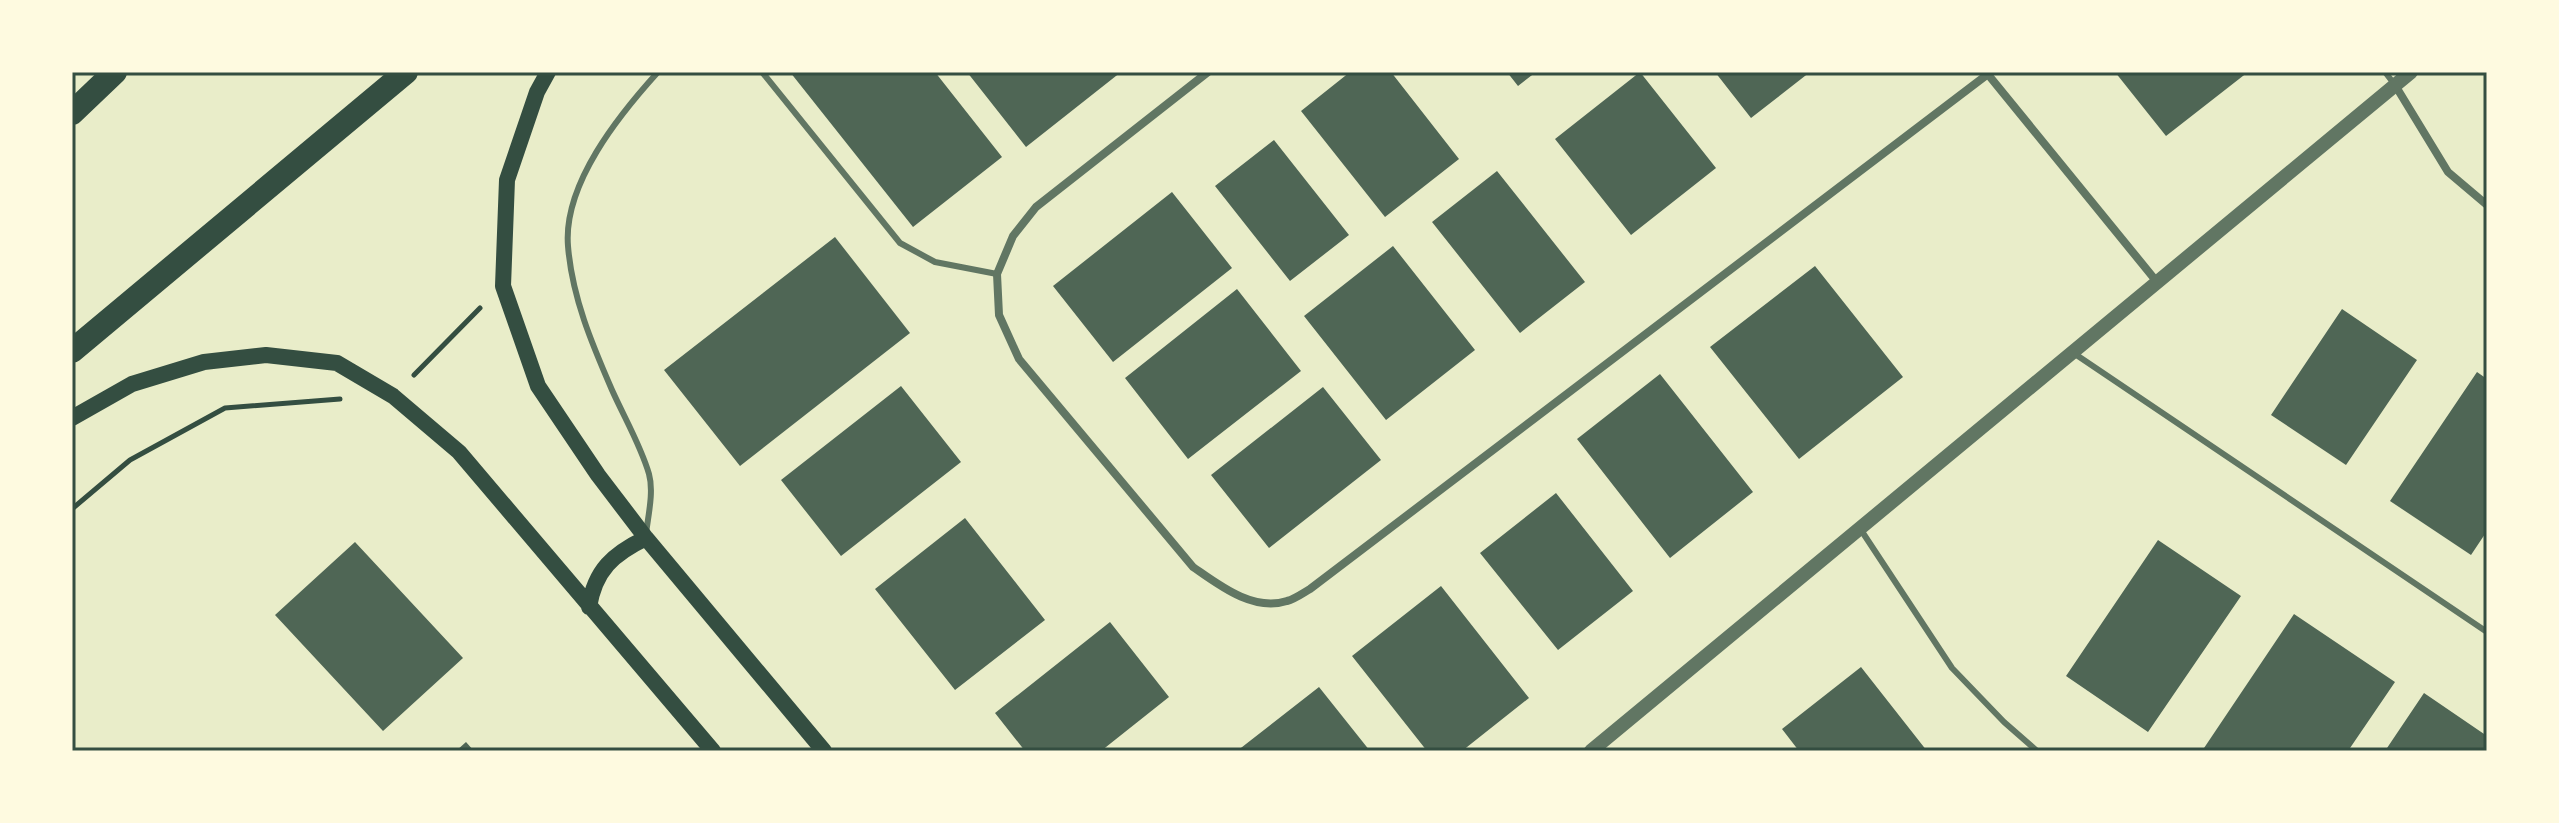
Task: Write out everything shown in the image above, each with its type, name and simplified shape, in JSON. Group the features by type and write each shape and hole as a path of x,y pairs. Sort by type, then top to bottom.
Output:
{"highway":[{"path":"72,113 115,72"},
{"path":"72,351 406,72"}],"main road":[{"path":"548,72 537,92 507,180 503,286 538,386 598,475 646,538 824,751"},
{"path":"72,418 132,384 204,362 266,355 337,363 393,396 459,452 713,751"},
{"path":"589,607 592,587 608,564 624,549 646,538"}],"street":[{"path":"1208,72 1036,207 1013,236 997,274 999,315 1019,359 1193,567 1225,590 1258,602 1285,602 1310,589 1987,73 2157,282"},
{"path":"1591,751 2411,72"},
{"path":"2395,85 2448,172 2487,205"}],"lane":[{"path":"646,538 650,476 591,342 575,294 568,243 574,205 585,174 606,133 658,72"},
{"path":"762,72 900,243 935,262 997,274"},
{"path":"2385,72 2395,85"},
{"path":"2072,352 2487,632"},
{"path":"1860,528 1952,668 2037,751"}],"building":[{"path":"790,72 935,72 1002,157 913,227"},
{"path":"967,72 1121,72 1026,147"},
{"path":"1350,72 1391,72 1459,159 1385,217 1301,111"},
{"path":"1507,72 1536,72 1518,86"},
{"path":"1640,72 1716,168 1631,235 1555,139"},
{"path":"1715,72 1810,72 1751,118"},
{"path":"2115,72 2248,72 2166,136"},
{"path":"1274,140 1349,235 1290,281 1215,186"},
{"path":"1497,171 1585,282 1520,333 1432,222"},
{"path":"1172,192 1232,268 1113,362 1053,286"},
{"path":"835,237 910,333 740,466 664,370"},
{"path":"1393,246 1475,350 1386,420 1304,316"},
{"path":"1815,266 1903,377 1799,459 1710,347"},
{"path":"1237,289 1301,371 1188,459 1125,378"},
{"path":"2342,309 2417,360 2346,465 2271,415"},
{"path":"2477,372 2487,379 2487,531 2471,555 2390,501"},
{"path":"1660,374 1753,492 1670,558 1577,439"},
{"path":"901,386 961,462 841,556 781,480"},
{"path":"1323,387 1381,460 1269,548 1211,475"},
{"path":"1556,493 1633,591 1558,650 1480,553"},
{"path":"965,518 1045,620 955,690 875,589"},
{"path":"2158,540 2241,596 2148,732 2066,676"},
{"path":"355,542 463,658 383,731 275,615"},
{"path":"1441,586 1529,698 1462,751 1427,751 1352,656"},
{"path":"2294,614 2395,682 2348,751 2202,751"},
{"path":"1110,622 1169,697 1101,751 1025,751 995,713"},
{"path":"1861,667 1927,751 1799,751 1782,729"},
{"path":"1319,687 1370,751 1237,751"},
{"path":"2424,693 2487,736 2487,751 2385,751"},
{"path":"466,742 474,751 456,751"}]}
